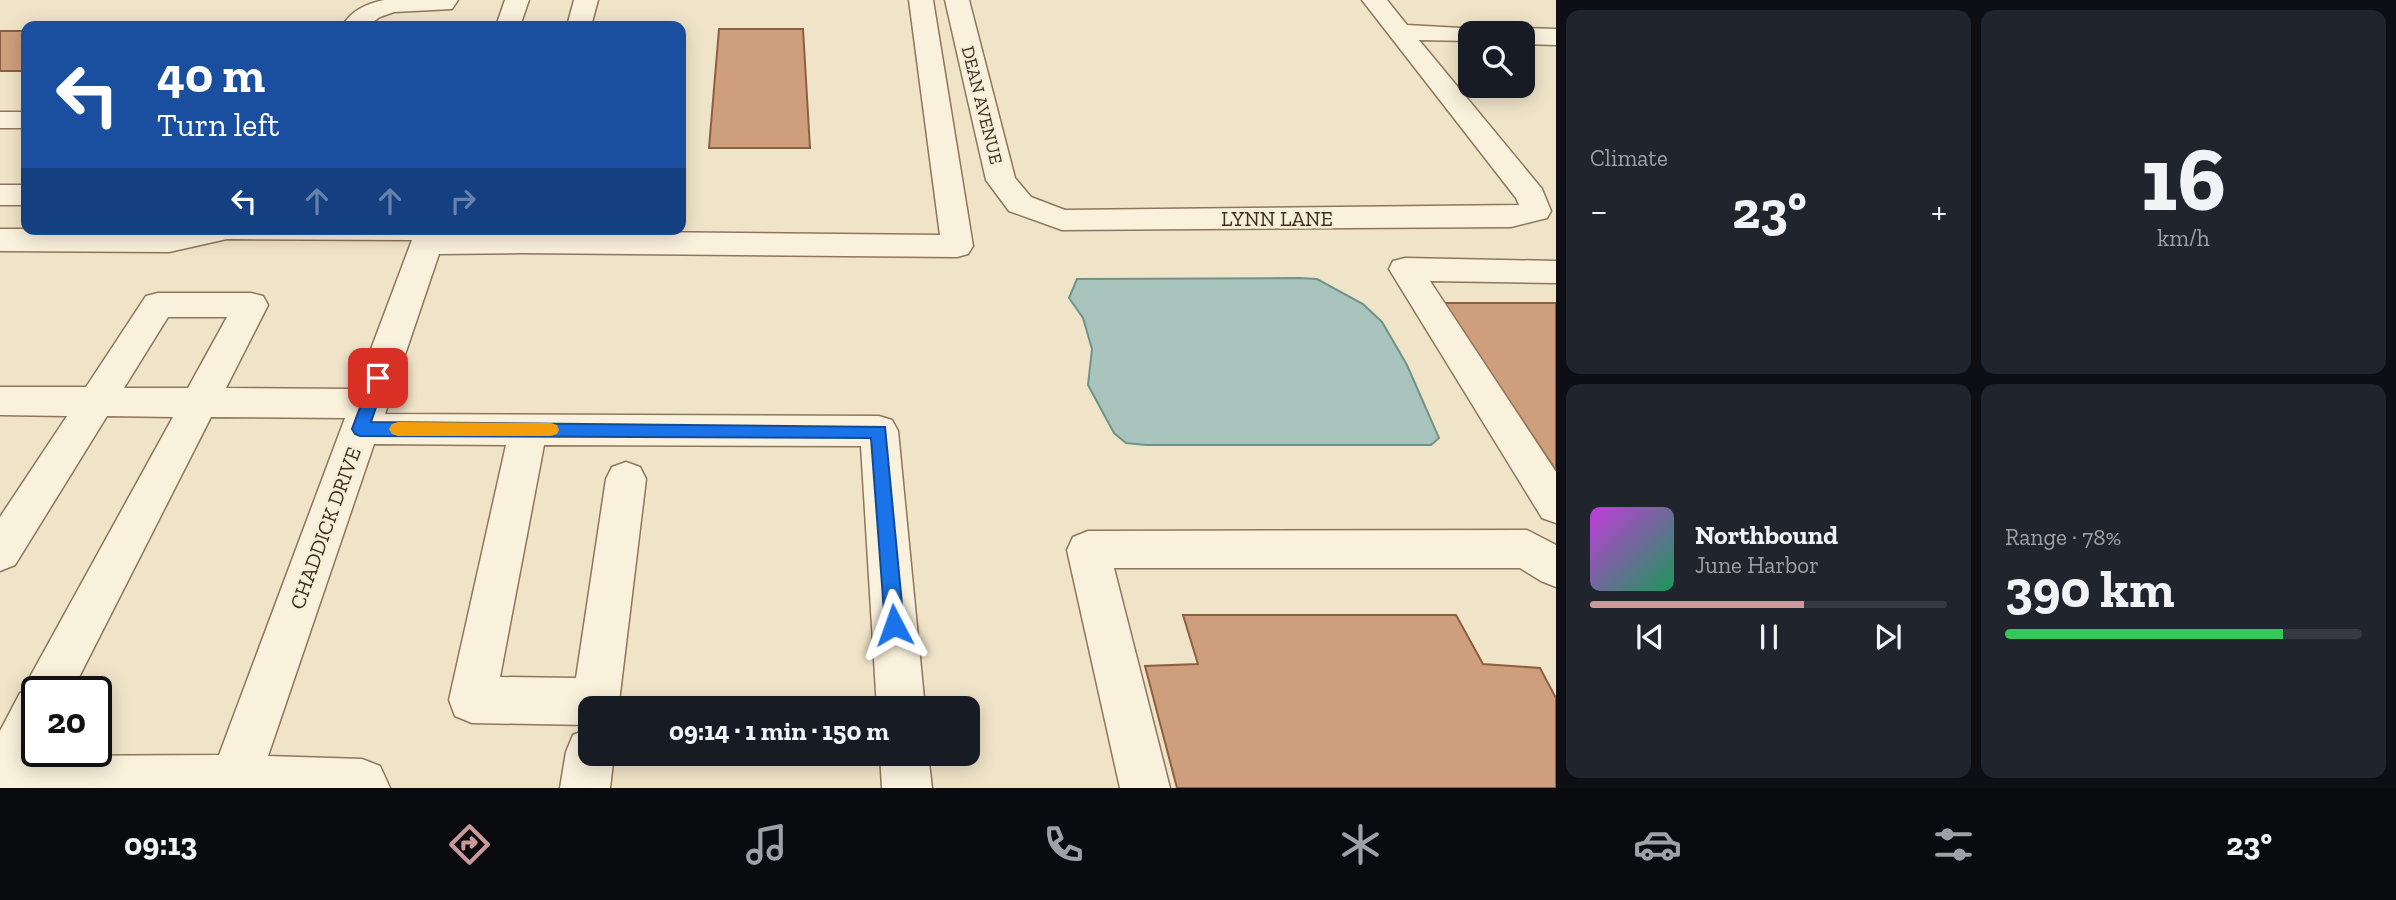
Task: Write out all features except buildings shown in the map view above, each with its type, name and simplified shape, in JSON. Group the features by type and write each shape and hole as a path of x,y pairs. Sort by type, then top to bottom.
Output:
{"street":[{"path":"340,20 376,7 444,4 446,0"},
{"path":"510,21 517,0"},
{"path":"580,21 586,0"},
{"path":"430,235 957,246 921,0"},
{"name":"DEAN AVENUE","path":"957,0 1001,180 1020,204"},
{"path":"1374,0 1401,32 1458,34"},
{"path":"412,21 421,4"},
{"name":"LYNN LANE","path":"1020,204 1062,220 1511,216 1536,211 1531,196 1401,32"},
{"path":"1535,36 1556,37"},
{"path":"0,120 21,120"},
{"path":"0,195 21,195"},
{"path":"0,240 169,241 198,235"},
{"name":"CHADDICK DRIVE","path":"234,784 430,235"},
{"path":"1556,272 1405,270 1556,506"},
{"path":"0,551 158,305 251,305 55,676"},
{"path":"0,401 199,403 528,430 879,431 900,696"},
{"path":"528,430 472,700 578,704"},
{"path":"597,696 626,479"},
{"path":"1145,788 1088,550 1527,549 1556,568"},
{"path":"21,740 0,780 362,783 365,788"},
{"path":"585,788 588,766"},
{"path":"905,766 907,788"}],"water":[{"path":"1077,279 1317,279 1363,304 1382,322 1407,365 1439,438 1431,445 1146,445 1126,443 1114,433 1088,385 1092,349 1083,318 1069,298"}],"slow traffic":[{"path":"398,429 551,430"}],"route":[{"path":"378,378 360,429 879,431 894,625"}]}
